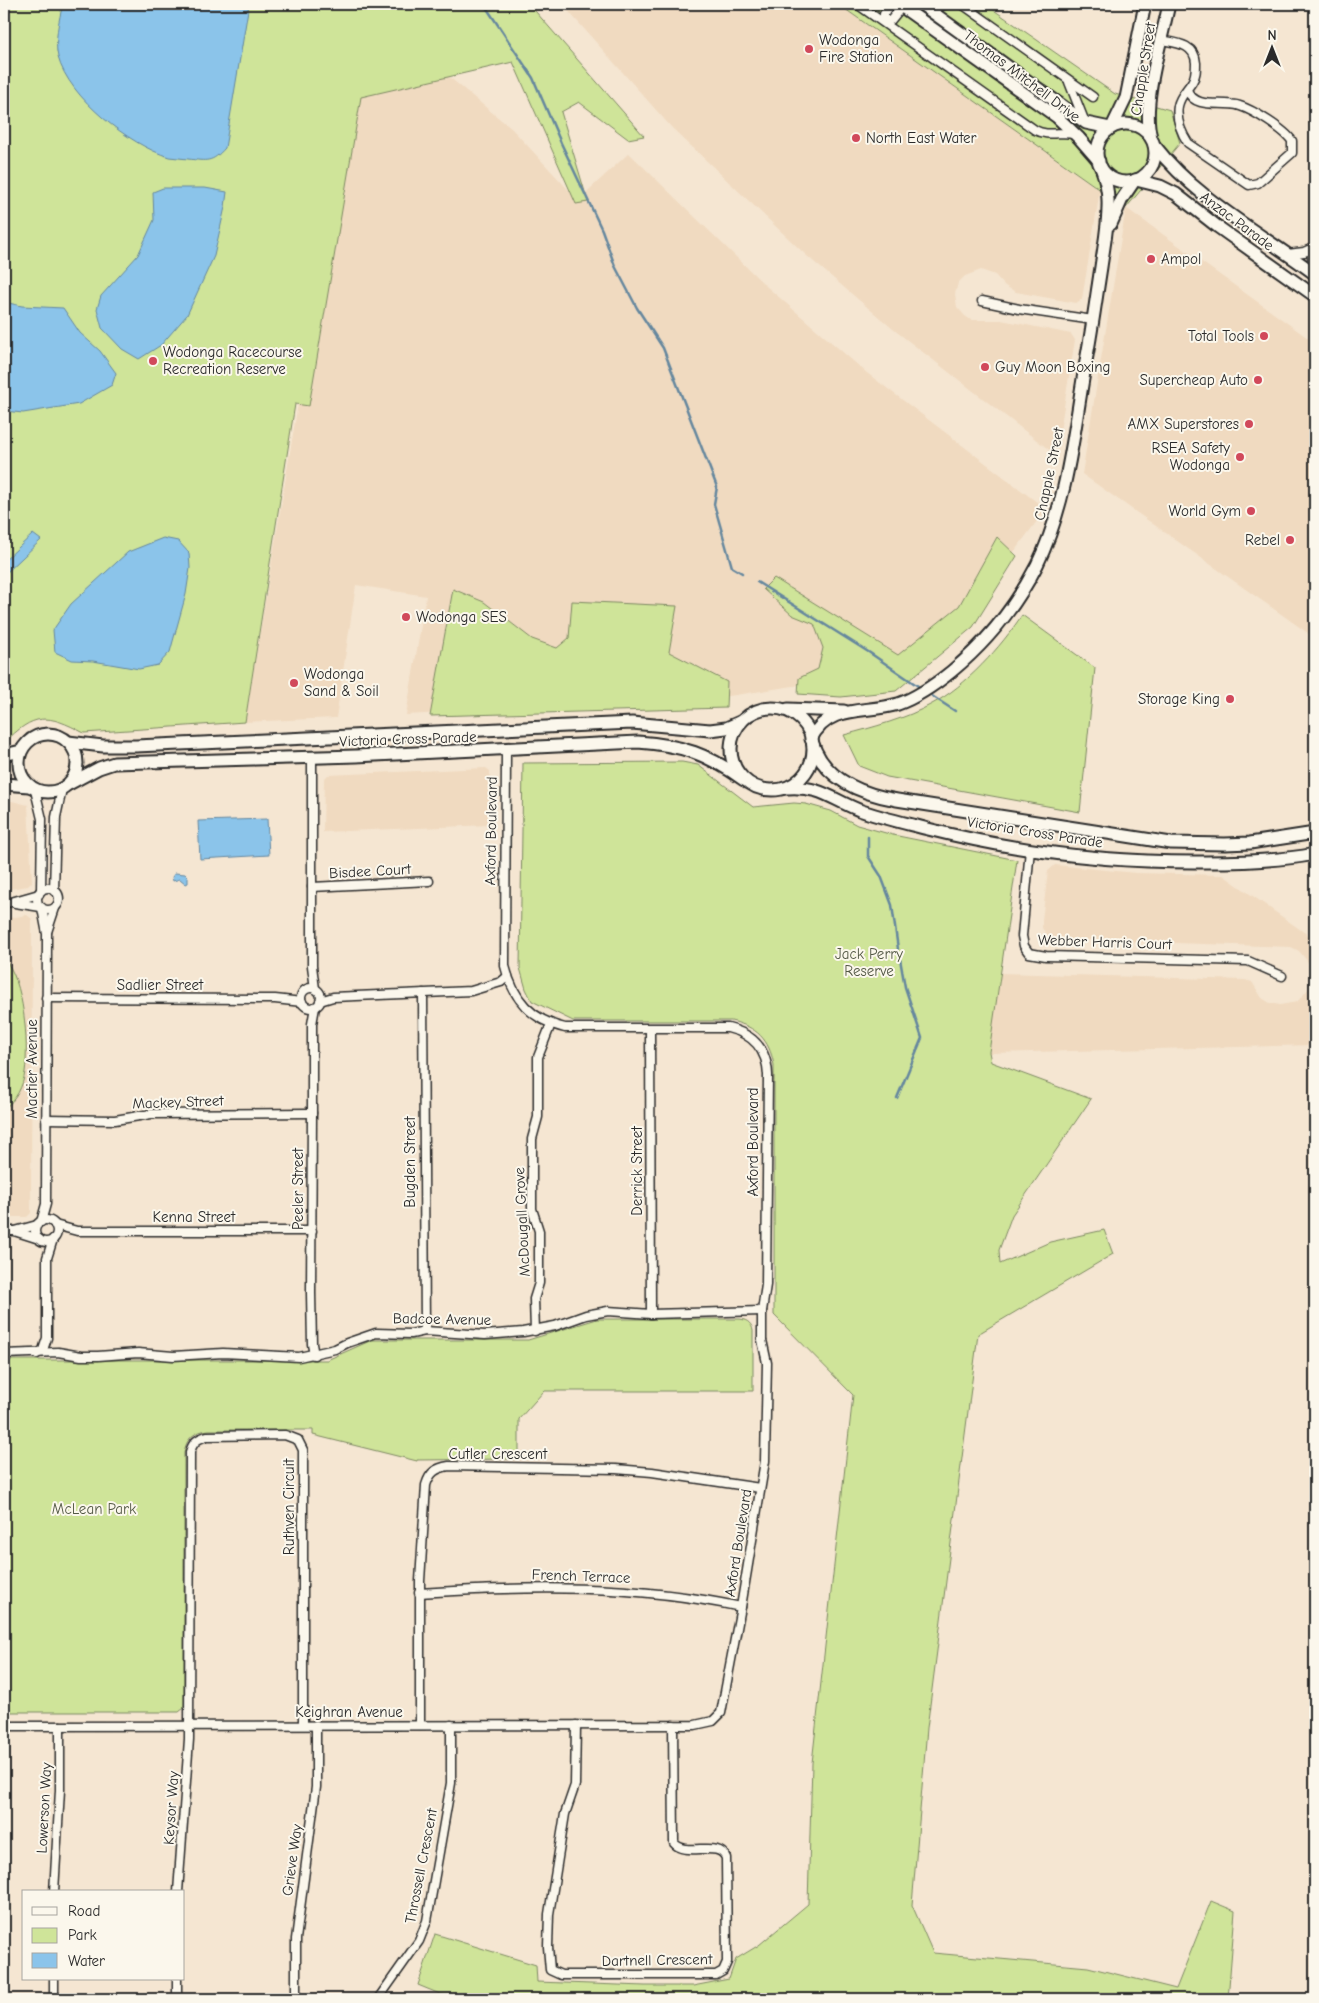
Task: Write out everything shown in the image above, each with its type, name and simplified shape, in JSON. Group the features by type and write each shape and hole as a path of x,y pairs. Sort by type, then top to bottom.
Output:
{"main road":[{"name":"Thomas Mitchell Drive","path":"899,4 1057,117 1076,135 1100,164"},
{"name":"Thomas Mitchell Drive","path":"921,4 1088,124 1111,128"},
{"name":"Chapple Street","path":"1111,128 1126,98 1145,4"},
{"name":"Chapple Street","path":"1153,143 1149,126 1150,99 1169,4"},
{"path":"930,26 933,12"},
{"path":"1124,124 1135,126 1148,133 1153,143 1155,157 1151,168 1144,175 1135,180 1115,180 1100,164 1098,146 1103,135 1111,128 1124,124"},
{"name":"Anzac Parade","path":"1153,143 1187,182 1315,273"},
{"name":"Chapple Street","path":"812,740 824,721 839,714 897,704 916,696 938,682 972,654 996,628 1036,566 1055,522 1067,468 1107,234 1108,198 1100,164"},
{"name":"Chapple Street","path":"1107,234 1122,199 1135,180"},
{"name":"Anzac Parade","path":"1135,180 1160,186 1176,194 1225,232 1315,296"},
{"path":"766,708 786,709 800,719 812,740 811,757 806,772 796,783 780,790 766,790 753,786 744,780 737,770 732,750 734,736 742,721 756,711 766,708"},
{"name":"Chapple Street","path":"786,709 853,711"},
{"name":"Victoria Cross Parade","path":"68,742 103,746 136,746 632,723 710,730 732,726 742,721"},
{"path":"504,729 506,750"},
{"path":"4,784 32,788 49,793 66,787 78,768 78,759 68,742 52,734 42,734 27,743 19,759 20,774 32,788"},
{"path":"355,736 356,756"},
{"name":"Victoria Cross Parade","path":"812,740 822,762 842,780 864,792 890,799 1172,843 1250,843 1315,833"},
{"name":"Victoria Cross Parade","path":"66,787 99,768 114,764 506,750 638,742 668,744 706,756 722,764 744,780"},
{"path":"4,755 21,752"},
{"name":"Victoria Cross Parade","path":"788,788 814,789 872,814 944,832 1030,849 1099,858 1171,862 1252,862 1315,854"}],"street":[{"path":"857,4 1035,130 1048,134 1066,132 1076,135"},
{"path":"884,22 891,20 899,4"},
{"path":"933,12 937,7 947,4"},
{"name":"Thomas Mitchell Drive","path":"962,4 1093,97"},
{"path":"1161,40 1184,45 1194,52 1196,58 1195,75 1180,99 1178,113 1183,136 1188,143 1244,183 1250,185 1258,183 1292,154 1292,141 1281,128 1242,106 1203,103 1190,98 1187,90"},
{"name":"Thomas Mitchell Drive","path":"1066,78 1073,90 1082,116 1088,124"},
{"path":"1288,254 1304,252 1315,248"},
{"path":"1315,248 1312,256 1315,273"},
{"path":"982,301 1018,309 1093,320"},
{"name":"Axford Boulevard","path":"506,750 504,949 508,976 513,990 528,1008 537,1017 565,1028 728,1028 738,1030 753,1039 766,1058 768,1075 766,1285 762,1311 762,1340 767,1363 765,1461 724,1707 713,1721 695,1725"},
{"name":"Peeler Street","path":"312,757 312,1344 314,1355"},
{"path":"4,904 13,903 41,907 48,910 55,908 59,900 54,891 56,817 66,787"},
{"path":"32,788 42,819 40,892 38,901 41,907"},
{"name":"Webber Harris Court","path":"1030,849 1022,936 1024,946 1029,953 1046,956 1248,961 1282,976"},
{"name":"Bisdee Court","path":"312,887 429,881"},
{"path":"13,903 48,889 54,891"},
{"name":"Mactier Avenue","path":"39,1224 46,1204 46,934 41,907"},
{"name":"Mactier Avenue","path":"46,934 55,908"},
{"name":"Sadlier Street","path":"46,998 274,999 471,991 501,982 508,976"},
{"name":"Bugden Street","path":"423,993 425,1331"},
{"name":"McDougall Grove","path":"535,1331 534,1299 539,1283 539,1231 532,1209 532,1139 538,1117 538,1057 551,1024"},
{"name":"Derrick Street","path":"650,1029 651,1314"},
{"name":"Mackey Street","path":"46,1119 115,1120 151,1114 312,1114"},
{"name":"Mactier Avenue","path":"46,1204 53,1223"},
{"path":"4,1231 14,1231 39,1224 53,1223 57,1229 47,1258 47,1338 43,1350 36,1354"},
{"name":"Kenna Street","path":"53,1223 77,1231"},
{"path":"39,1224 36,1232 47,1258"},
{"path":"14,1231 47,1242 54,1238"},
{"name":"Kenna Street","path":"54,1238 77,1231 312,1231"},
{"name":"Badcoe Avenue","path":"4,1354 58,1352 81,1356 138,1353 173,1356 223,1353 299,1357 334,1349 376,1333 411,1334 425,1331 485,1335 535,1331 586,1315 608,1311 651,1314 762,1311"},
{"name":"Ruthven Circuit","path":"189,1726 190,1452 193,1444 198,1439 207,1436 276,1435 292,1437 298,1440 303,1450 304,1726"},
{"name":"Cutler Crescent","path":"420,1726 419,1593 426,1485 432,1472 449,1466 616,1468 760,1488"},
{"name":"French Terrace","path":"419,1593 542,1587 656,1594 741,1607"},
{"name":"Dartnell Crescent","path":"576,1725 575,1786 565,1814 549,1914 548,1947 550,1970 560,1975 716,1975 723,1971 727,1962 726,1858 721,1851 683,1849 674,1843 673,1725"},
{"name":"Keighran Avenue","path":"4,1726 695,1725"},
{"name":"Lowerson Way","path":"54,1890 60,1790 60,1726"},
{"name":"Keysor Way","path":"178,1890 186,1798 189,1726"},
{"name":"Grieve Way","path":"296,1999 296,1939 316,1787 316,1726"},
{"name":"Throssell Crescent","path":"378,1999 419,1941 427,1921 452,1783 451,1726"},
{"path":"54,1980 54,1999"},
{"path":"177,1980 177,1999"}],"shaded area":[{"path":"562,4 838,4 1100,190 1082,299 1076,303 1016,292 1005,286 995,275 981,270 965,276 958,283 955,294 957,307 971,320 1001,320 1071,334 1075,340 1056,455 893,329 807,256 672,128"},
{"path":"442,71 512,129 578,200 629,153 766,286 867,373 1046,509 955,631 904,669 716,698 406,715 426,596 356,585 336,718 245,722 353,74"},
{"path":"1126,208 1315,343 1315,638 1082,474"},
{"path":"486,768 490,771 490,825 323,832 324,779 328,775"},
{"path":"4,799 28,805 32,882 28,886 4,890"},
{"path":"1055,865 1136,873 1223,875 1315,940 1315,1045 989,1053 999,973 1245,980 1252,982 1262,998 1270,1003 1280,1005 1297,1002 1310,987 1312,971 1309,963 1299,951 1291,947 1055,939 1047,935 1042,928 1042,920 1048,871"},
{"path":"27,915 32,919 31,1213 27,1217 4,1217 4,919"}],"green space":[{"name":"Wodonga Racecourse Recreation Reserve","path":"4,4 529,4 644,136 628,139 579,102 561,112 588,202 576,204 513,62 361,97 309,406 295,404 245,722 84,733 60,722 41,719 24,726 4,743"},
{"path":"838,4 985,4 1115,94 1170,110 1180,143 1126,208"},
{"path":"997,537 1017,556 973,627 896,691 841,697 798,694 799,678 818,669 823,648 814,624 792,615 763,589 774,578 898,655 959,606"},
{"path":"453,589 484,602 532,639 557,648 569,638 572,601 677,606 669,652 727,682 726,708 430,716"},
{"path":"1022,615 1095,668 1080,812 887,777 859,766 844,735 900,718 922,709 945,696 982,665 1004,640"},
{"name":"Jack Perry Reserve","path":"682,762 698,765 753,807 794,803 806,804 831,811 857,825 893,835 1017,860 989,1052 991,1062 1091,1099 1012,1215 999,1250 1000,1264 1050,1242 1104,1230 1113,1254 978,1334 927,1728 912,1905 933,1953 1088,1967 1176,1989 1211,1901 1235,1911 1228,1999 452,1999 418,1985 435,1934 536,1965 537,1982 693,1986 729,1979 736,1959 759,1945 808,1904 812,1763 853,1395 774,1315 774,1065 772,1056 765,1041 755,1031 731,1021 573,1021 532,1001 526,989 520,968 523,763"},
{"path":"4,959 11,968 20,996 25,1029 26,1060 23,1083 15,1097 4,1108"},
{"name":"McLean Park","path":"597,1319 745,1320 751,1324 753,1331 753,1391 544,1391 519,1419 519,1454 514,1459 417,1461 313,1435 313,1430 209,1430 199,1432 189,1439 184,1453 184,1708 179,1712 4,1712 4,1360 327,1360 372,1340 528,1340"}],"water":[{"path":"63,4 249,4 225,148 213,159 209,160 169,157 137,142 103,118 75,88 64,73 58,57 57,38"},
{"path":"163,188 205,188 227,192 214,256 187,315 161,345 139,359 122,349 102,328 97,309 101,296 138,255 154,220 153,192"},
{"path":"4,302 22,306 63,308 80,333 100,351 116,373 112,385 79,404 23,413 4,411"},
{"path":"33,534 41,540 4,575 4,561"},
{"path":"163,538 178,541 189,553 190,568 186,594 170,652 158,665 139,669 93,661 72,660 55,652 53,630 71,604 128,552"},
{"path":"267,819 269,855 200,859 198,821"},
{"path":"175,873 185,874 188,877 188,883 186,884 180,879 173,881 172,877"}],"waterway":[{"path":"484,4 533,78 602,230 615,266 637,308 663,348 717,487 714,504 732,567 742,573"},
{"path":"757,582 870,653 918,686"},
{"path":"932,696 955,711"},
{"path":"868,837 868,856 881,876 892,905 898,949"},
{"path":"897,1098 922,1038 905,987 900,959"}],"place":[{"name":"Wodonga Fire Station","path":"809,49"},
{"name":"North East Water","path":"856,138"},
{"name":"Ampol","path":"1151,259"},
{"name":"Total Tools","path":"1264,336"},
{"name":"Wodonga Racecourse Recreation Reserve","path":"153,361"},
{"name":"Guy Moon Boxing","path":"985,367"},
{"name":"Supercheap Auto","path":"1258,380"},
{"name":"AMX Superstores","path":"1249,424"},
{"name":"RSEA Safety Wodonga","path":"1240,457"},
{"name":"World Gym","path":"1251,511"},
{"name":"Rebel","path":"1290,540"},
{"name":"Wodonga SES","path":"406,617"},
{"name":"Wodonga Sand & Soil","path":"294,683"},
{"name":"Storage King","path":"1230,699"}]}
